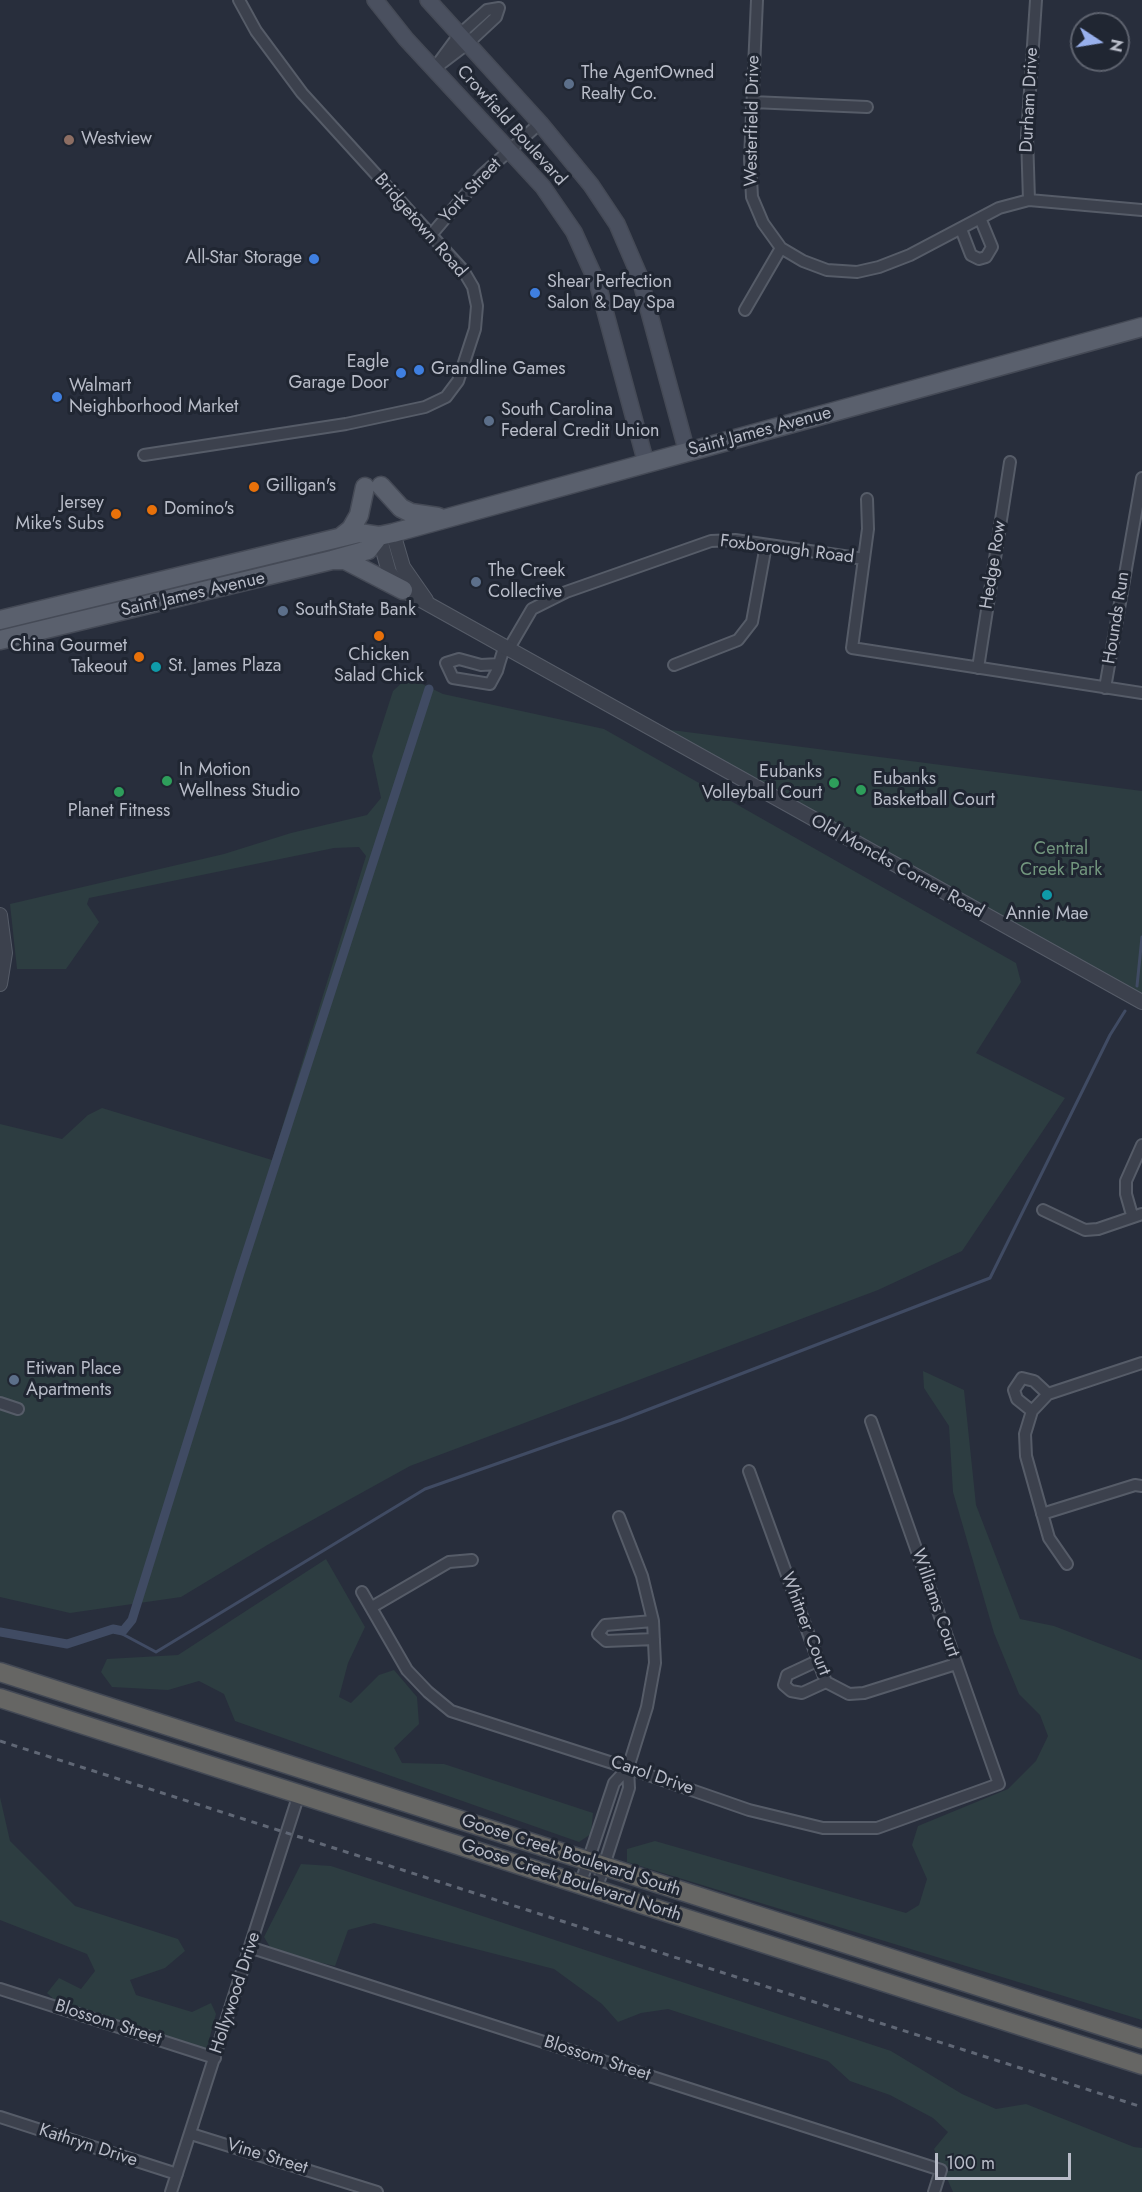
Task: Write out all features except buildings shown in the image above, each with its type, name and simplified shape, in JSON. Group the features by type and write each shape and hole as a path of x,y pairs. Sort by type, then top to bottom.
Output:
{"highway":[{"name":"Goose Creek Boulevard South","path":"0,1672 1142,2039"},
{"name":"Goose Creek Boulevard North","path":"0,1698 1142,2065"},
{"path":"248,1752 282,1773 299,1794 321,1784 359,1787"}],"main road":[{"name":"Crowfield Boulevard","path":"375,0 434,69 543,187 574,232 598,285 646,463"},
{"name":"Crowfield Boulevard","path":"428,0 540,123 591,185 617,224 639,275 687,452"},
{"name":"Saint James Avenue","path":"0,620 359,533 386,534 1142,327"},
{"path":"340,538 351,529 373,486 411,513 442,518"},
{"name":"Saint James Avenue","path":"0,640 217,590 332,560 368,550 386,534"},
{"path":"332,560 345,560 403,590"}],"street":[{"name":"Bridgetown Road","path":"144,455 346,424 425,408 446,397 458,381 467,358 477,306 472,287 463,270 302,93 256,31 239,0"},
{"name":"Westerfield Drive","path":"757,0 752,102 752,197 763,223 781,248 827,270 856,272 910,255 999,208 1029,200 1142,210"},
{"name":"Durham Drive","path":"1029,200 1027,136 1036,0"},
{"path":"434,69 463,39 496,18 503,4"},
{"path":"752,102 867,107"},
{"name":"York Street","path":"431,235 482,176 540,123"},
{"path":"961,229 971,255 979,259 986,256 992,248 980,218"},
{"path":"746,310 781,248"},
{"name":"Hedge Row","path":"978,668 1010,462"},
{"name":"Hounds Run","path":"1105,688 1142,478"},
{"path":"864,559 868,529 867,499"},
{"path":"386,534 390,572 403,590"},
{"path":"386,534 412,583 434,608"},
{"name":"Foxborough Road","path":"499,664 532,609 566,592 711,541 735,540 864,559 852,648 1142,693"},
{"path":"674,665 738,640 752,622 766,545"},
{"name":"Old Moncks Corner Road","path":"403,590 1142,1002"},
{"path":"0,915 5,953 0,984"},
{"path":"1043,1210 1085,1230 1098,1229 1137,1215 1126,1194 1126,1181 1142,1145"},
{"path":"1067,1564 1049,1538 1026,1456 1025,1434 1032,1411 1048,1394 1142,1363"},
{"path":"1032,1411 1017,1399 1014,1390 1017,1383 1022,1378 1034,1381 1048,1394"},
{"path":"0,1403 18,1409"},
{"name":"Williams Court","path":"871,1421 999,1784"},
{"name":"Whitner Court","path":"749,1471 826,1682 849,1694 864,1693 956,1664"},
{"path":"1042,1514 1135,1485 1142,1486"},
{"path":"588,1887 629,1788 628,1768 647,1707 655,1663 653,1621 642,1576 619,1517"},
{"path":"372,1607 449,1562 472,1560"},
{"name":"Carol Drive","path":"362,1592 407,1670 451,1711 749,1810 823,1828 877,1828 999,1784"},
{"path":"653,1621 605,1625 598,1634 606,1641 654,1639"},
{"path":"817,1661 787,1675 784,1685 791,1691 802,1693 826,1682"},
{"name":"Hollywood Drive","path":"171,2192 252,1948 299,1794"},
{"path":"588,1887 597,1864"},
{"name":"Blossom Street","path":"252,1948 941,2170 934,2192"},
{"name":"Blossom Street","path":"0,1989 215,2058"},
{"name":"Kathryn Drive","path":"0,2117 177,2174"},
{"name":"Vine Street","path":"191,2134 377,2192"}],"green space":[{"path":"408,677 443,694 604,729 1016,963 1021,982 976,1053 1065,1098 962,1251 878,1290 410,1466 269,1544 181,1597 70,1613 0,1597 0,1124 62,1139 88,1115 102,1108 272,1160 366,856 359,847 334,848 89,898 87,904 99,922 66,969 17,969 10,904 224,854 291,833 367,815 381,798 372,756 393,691"},
{"name":"Central Creek Park","path":"656,728 1142,791 1142,995"},
{"path":"923,1371 964,1390 976,1505 1020,1619 1054,1626 1142,1660 1142,2020 627,1862 627,1849 655,1841 906,1913 919,1905 927,1879 912,1845 918,1826 1008,1789 1036,1761 1048,1736 1040,1715 1019,1694 994,1633 953,1492 949,1426 924,1388"},
{"path":"326,1559 365,1627 348,1663 339,1697 351,1703 379,1675 394,1670 417,1697 419,1724 394,1748 402,1763 444,1764 593,1813 591,1834 579,1842 235,1721 224,1694 199,1681 168,1690 112,1687 101,1672 107,1659 178,1655"},
{"path":"0,1797 10,1841 75,1906 178,1939 185,1951 165,1968 130,1980 136,1995 192,2012 211,2003 216,2014 206,2051 61,2006 47,1993 59,1978 81,1989 95,1971 87,1954 0,1920"},
{"path":"301,1864 331,1866 891,2051 962,2094 996,2109 1026,2104 1134,2147 1142,2148 1142,2192 953,2192 934,2149 948,2132 933,2118 890,2095 850,2081 828,2061 668,2009 641,2013 618,2022 602,2004 554,1969 374,1923 348,1930 335,1966 273,1952 264,1937"}],"waterway":[{"path":"0,1632 67,1644 113,1629 123,1631 132,1620 240,1273 429,689"},
{"path":"1137,986 1142,937"},
{"path":"113,1629 156,1652 425,1489 621,1420 990,1278 1110,1035 1125,1011"}],"railway":[{"path":"0,1741 1142,2107"}],"place":[{"name":"The AgentOwned Realty Co.","path":"569,84"},
{"name":"Westview","path":"69,140"},
{"name":"All-Star Storage","path":"314,259"},
{"name":"Shear Perfection Salon & Day Spa","path":"535,293"},
{"name":"Grandline Games","path":"419,370"},
{"name":"Eagle Garage Door","path":"401,373"},
{"name":"Walmart Neighborhood Market","path":"57,397"},
{"name":"South Carolina Federal Credit Union","path":"489,421"},
{"name":"Gilligan's","path":"254,487"},
{"name":"Domino's","path":"152,510"},
{"name":"Jersey Mike's Subs","path":"116,514"},
{"name":"The Creek Collective","path":"476,582"},
{"name":"SouthState Bank","path":"283,611"},
{"name":"Chicken Salad Chick","path":"379,636"},
{"name":"China Gourmet Takeout","path":"139,657"},
{"name":"St. James Plaza","path":"156,667"},
{"name":"In Motion Wellness Studio","path":"167,781"},
{"name":"Eubanks Volleyball Court","path":"834,783"},
{"name":"Eubanks Basketball Court","path":"861,790"},
{"name":"Planet Fitness","path":"119,792"},
{"name":"Annie Mae","path":"1047,895"},
{"name":"Etiwan Place Apartments","path":"14,1380"}]}
